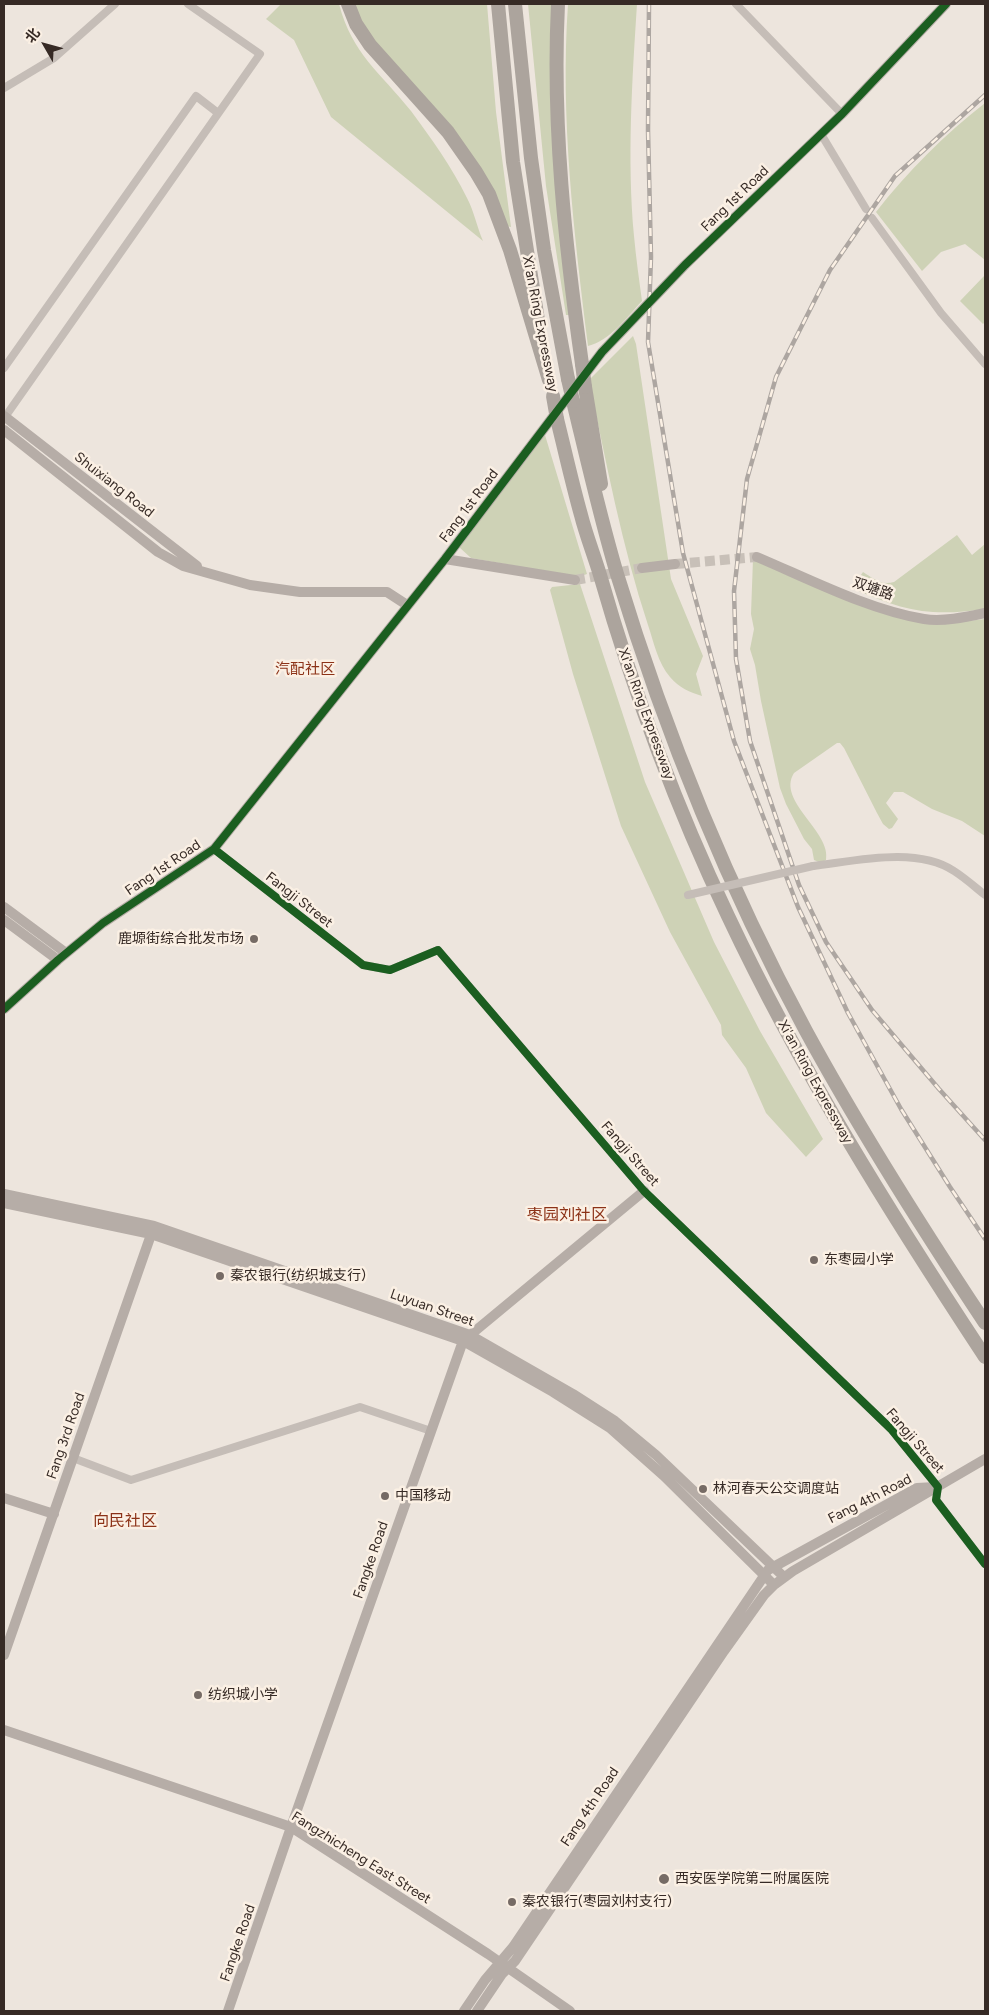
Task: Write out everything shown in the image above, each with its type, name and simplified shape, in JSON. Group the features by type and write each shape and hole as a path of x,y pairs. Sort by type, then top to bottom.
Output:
{"highway":[{"path":"348,4 356,24 370,44 448,132 486,188 510,250 549,380"},
{"name":"Xi'an Ring Expressway","path":"498,4 514,172 549,380 581,516 631,677 658,751 727,916 787,1033 831,1114 985,1357"},
{"name":"Xi'an Ring Expressway","path":"515,4 531,158 544,250 568,379 616,571 656,691 719,852 805,1030 888,1173 985,1323"},
{"path":"558,4 556,63 559,160 567,250 585,388 616,571"}],"street":[{"path":"4,88 54,58 115,4"},
{"path":"4,416 260,54 188,4"},
{"path":"736,4 842,114"},
{"name":"Fang 1st Road","path":"4,1010 62,957 104,923 214,849 445,559 602,352 685,265 842,114 946,4"},
{"path":"4,368 196,96 218,113"},
{"path":"821,134 866,209"},
{"path":"872,218 941,313 985,364"},
{"name":"Shuixiang Road","path":"4,416 181,555 208,573"},
{"name":"Shuixiang Road","path":"4,430 165,557 183,566 250,586 288,591 387,592 407,605"},
{"name":"双塘路","path":"757,558 869,604 925,619 962,618 985,613"},
{"path":"445,559 575,580"},
{"path":"642,568 675,564"},
{"name":"Fangji Street","path":"214,849 363,965 390,970 438,950 644,1191 891,1429 938,1487 936,1500 985,1564"},
{"path":"688,895 813,866 888,856 922,859 953,870 985,895"},
{"path":"4,907 62,957"},
{"path":"4,920 62,957"},
{"path":"466,1338 644,1191"},
{"name":"Luyuan Street","path":"4,1194 152,1230 466,1338 573,1394 615,1421 656,1455 784,1577"},
{"name":"Luyuan Street","path":"4,1203 152,1230"},
{"name":"Fang 3rd Road","path":"4,1655 152,1230"},
{"name":"Luyuan Street","path":"466,1338 610,1428 664,1476 774,1585"},
{"name":"Fangke Road","path":"228,2011 431,1431 466,1338"},
{"path":"73,1458 131,1480 360,1407 431,1431"},
{"path":"938,1487 985,1459"},
{"name":"Fang 4th Road","path":"477,2011 502,1974 504,1965 518,1938 764,1575 773,1567 917,1488 938,1487"},
{"name":"Fang 4th Road","path":"464,2011 485,1980 504,1965 764,1595 784,1577 938,1487"},
{"path":"4,1498 54,1514"},
{"name":"Fangzhicheng East Street","path":"4,1730 291,1827 504,1965 570,2011"}],"green space":[{"path":"281,4 339,4 351,36 359,50 411,111 448,164 469,203 483,241 331,117 294,40 266,19"},
{"path":"354,4 487,4 496,112 511,227 506,226 496,199 379,48 360,18"},
{"path":"528,4 554,4 570,315 566,315 546,186"},
{"path":"568,4 637,4 632,91 631,179 634,236 642,301 611,334 588,346 573,218 567,133 566,47"},
{"path":"985,103 985,260 965,244 941,252 922,271 876,212 927,154"},
{"path":"985,275 985,322 983,324 960,301"},
{"path":"633,336 636,344 671,579 703,656 696,674 702,696 685,689 673,681 662,666 622,534 589,380"},
{"path":"545,435 587,574 578,577 471,558 459,547"},
{"path":"957,535 972,555 985,544 985,609 948,612 917,610 887,602 852,588 863,572 881,582 894,582"},
{"path":"753,559 868,606 968,621 985,619 985,836 962,821 932,809 903,792 894,792 886,803 898,819 892,828 889,829 883,824 844,748 840,743 837,743 794,773 790,784 792,794 798,805 826,849 826,860 821,863 814,860 812,849 804,839 780,788 755,665 750,649 754,629 751,614"},
{"path":"580,584 645,782 714,942 760,1031 823,1139 806,1157 766,1113 746,1068 722,1035 721,1025 670,932 621,826 573,674 550,590 552,587"}],"tunnel":[{"path":"675,564 757,557"},
{"path":"575,580 642,568"}],"railway":[{"path":"649,4 648,130 651,257 648,342 683,553 734,741 798,907 848,1013 901,1109 985,1239"},
{"path":"985,95 895,176 830,270 776,377 747,479 734,591 736,659 750,741 799,885 826,942 872,1010 985,1140"}],"cycle path":[{"path":"4,1009 58,960 103,923 214,849 445,559 602,352 685,265 842,114 946,4"},
{"path":"214,849 363,965 390,970 438,950 644,1191 891,1429 938,1487 936,1500 985,1564"}],"place":[{"name":"鹿塬街综合批发市场","path":"254,939"},
{"name":"东枣园小学","path":"814,1260"},
{"name":"秦农银行(纺织城支行)","path":"220,1276"},
{"name":"林河春天公交调度站","path":"703,1489"},
{"name":"中国移动","path":"385,1496"},
{"name":"纺织城小学","path":"198,1695"},
{"name":"西安医学院第二附属医院","path":"664,1879"},
{"name":"秦农银行(枣园刘村支行)","path":"512,1902"}],"district":[{"name":"汽配社区","path":"305,670"},
{"name":"枣园刘社区","path":"567,1215"},
{"name":"向民社区","path":"125,1521"}]}
